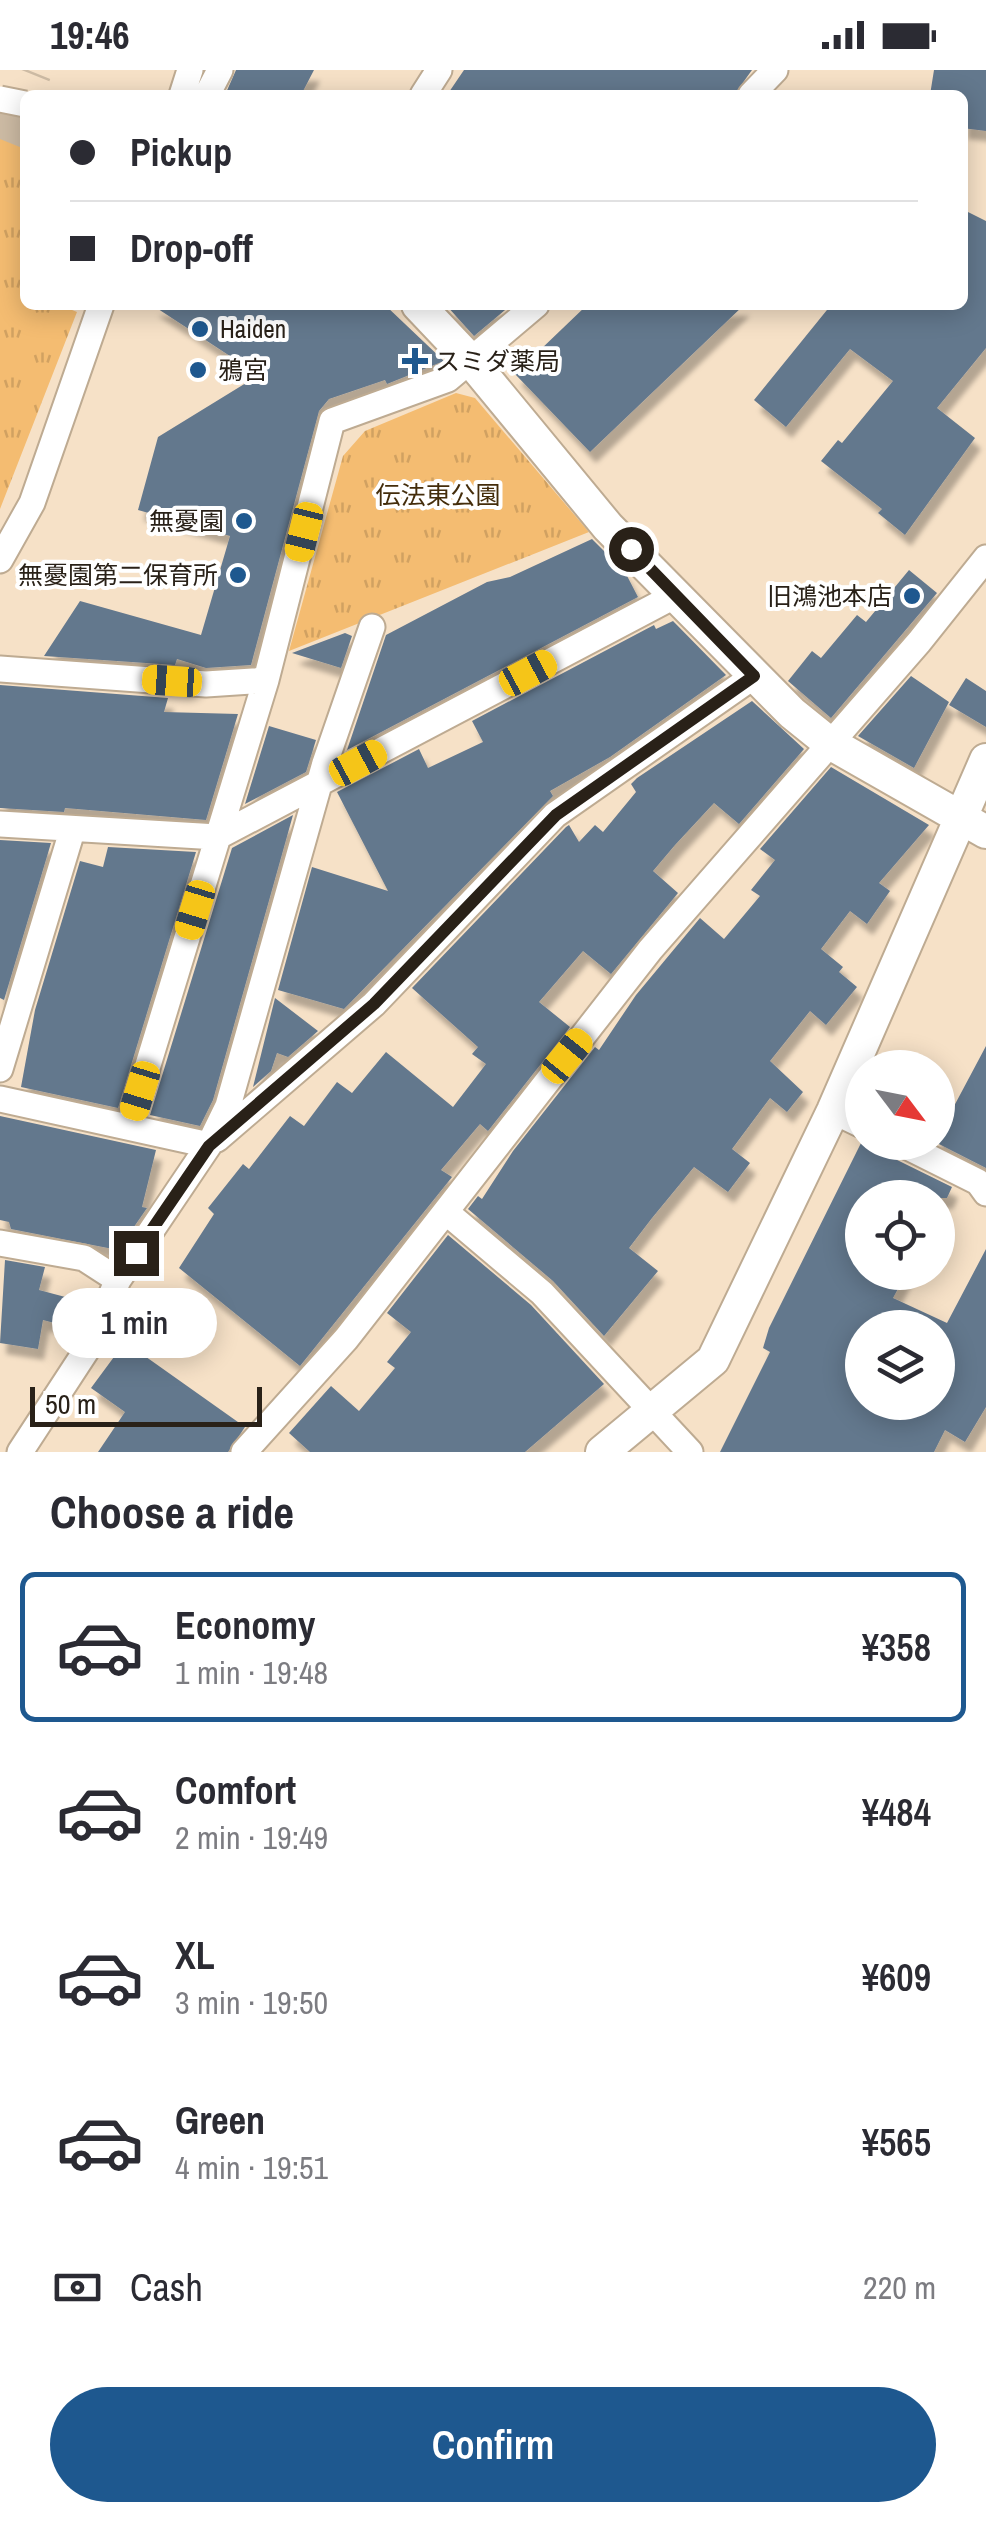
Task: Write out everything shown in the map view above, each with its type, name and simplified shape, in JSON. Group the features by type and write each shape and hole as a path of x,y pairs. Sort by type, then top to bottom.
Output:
{"street":[{"path":"756,90 775,70"},
{"path":"0,560 32,503 99,310"},
{"path":"423,310 472,362 608,526 754,676 828,742 974,825"},
{"path":"129,1128 266,680 332,421 448,379 530,310"},
{"path":"244,1452 346,1339 650,950 919,642 986,558"},
{"path":"0,824 217,837 678,594"},
{"path":"20,1452 86,1352 118,1280 209,1146 228,1106 322,782 324,763 372,627"},
{"path":"0,669 206,684 266,680"},
{"path":"209,1146 374,1004 556,815 754,676"},
{"path":"877,1050 974,825 986,760"},
{"path":"0,1069 72,831"},
{"path":"0,1100 209,1146"},
{"path":"602,1452 713,1360 845,1123"},
{"path":"934,1160 978,1182 986,1193"},
{"path":"446,1212 542,1294 690,1452"},
{"path":"0,1243 84,1258 118,1280"}],"green space":[{"path":"0,132 20,136 20,310 77,312 0,509"},
{"name":"伝法東公園","path":"456,393 475,398 589,532 289,651 343,456 365,431"}],"building":[{"path":"236,70 314,70 304,90 227,90"},
{"path":"464,70 752,70 738,90 450,90"},
{"path":"934,70 986,70 986,131 968,129 968,90 931,90"},
{"path":"968,212 986,221 986,348 937,408 975,438 905,535 878,513 882,509 821,461 838,440 842,443 893,381 850,349 786,427 754,400 827,310 968,310"},
{"path":"160,310 390,310 444,361 387,384 385,380 329,399 319,411 251,665 206,668 177,659 175,665 44,656 80,601 201,635 230,536 138,510 158,437 259,375"},
{"path":"451,310 505,310 474,336"},
{"path":"582,310 739,310 590,452 515,374"},
{"path":"592,539 625,572 638,597 347,750 386,635 487,582 510,577"},
{"path":"909,570 937,593 831,718 788,681 812,651 821,658 857,615 866,622"},
{"path":"673,621 726,675 610,757 550,791 553,796 344,1009 278,990 312,867 388,891 337,792 419,749 428,768 483,742 472,721 654,625 656,629"},
{"path":"345,633 352,636 341,668 292,653"},
{"path":"911,676 949,702 914,768 858,736"},
{"path":"966,678 986,691 986,727 949,705"},
{"path":"0,685 168,698 164,712 238,714 206,820 65,808 64,812 0,808"},
{"path":"752,701 804,749 739,824 714,803 675,845 653,871 678,893 611,974 583,951 539,1002 570,1027 488,1131 480,1124 441,1170 452,1177 300,1366 179,1268 214,1214 208,1208 243,1164 249,1169 290,1116 304,1126 337,1082 352,1093 386,1052 453,1107 486,1064 472,1054 478,1047 412,988 566,827 569,825 579,842 595,825 603,832 636,792 631,784 637,778"},
{"path":"269,726 316,740 306,772 245,804"},
{"path":"831,767 929,825 879,883 890,891 867,924 850,911 821,949 843,967 839,972 857,987 826,1025 810,1011 770,1061 803,1092 787,1112 770,1098 732,1149 750,1163 728,1192 694,1167 652,1218 629,1248 658,1271 604,1336 553,1281 468,1209 478,1196 482,1199 513,1151 595,1047 599,1050 636,995 700,918 724,939 760,896 751,890 775,860 760,849"},
{"path":"293,815 213,1100 200,1126 150,1115 232,848"},
{"path":"0,840 51,843 4,1000 0,998"},
{"path":"108,847 196,852 118,1108 21,1087 35,1010 80,861 103,867"},
{"path":"275,998 318,1031 288,1057 277,1053 271,1071 253,1087"},
{"path":"986,1046 986,1168 955,1152 955,1104"},
{"path":"0,1116 156,1150 142,1207 147,1208 118,1250 11,1229 9,1222 0,1220"},
{"path":"853,1160 897,1160 938,1180 845,1180 845,1290 897,1290 893,1298 919,1310 845,1310 845,1420 955,1420 954,1310 986,1249 986,1407 965,1442 945,1430 934,1452 720,1452 770,1352 763,1348 769,1328"},
{"path":"448,1235 531,1305 604,1384 525,1452 310,1452 289,1433 331,1386 359,1411 395,1368 387,1362 411,1332 387,1313"},
{"path":"5,1260 45,1267 39,1290 69,1298 62,1325 43,1320 38,1349 0,1343"},
{"path":"125,1342 245,1427 228,1452 98,1452 125,1412 91,1388"}],"tunnel":[{"path":"0,139 28,70"}],"place":[{"name":"Haiden","path":"200,329"},
{"name":"スミダ薬局","path":"415,361"},
{"name":"鴉宮","path":"198,370"},
{"name":"無憂園","path":"244,521"},
{"name":"無憂園第二保育所","path":"238,575"},
{"name":"旧鴻池本店","path":"912,596"}],"route":[{"path":"136,1253 209,1146 374,1004 556,815 754,676 631,549"}]}
